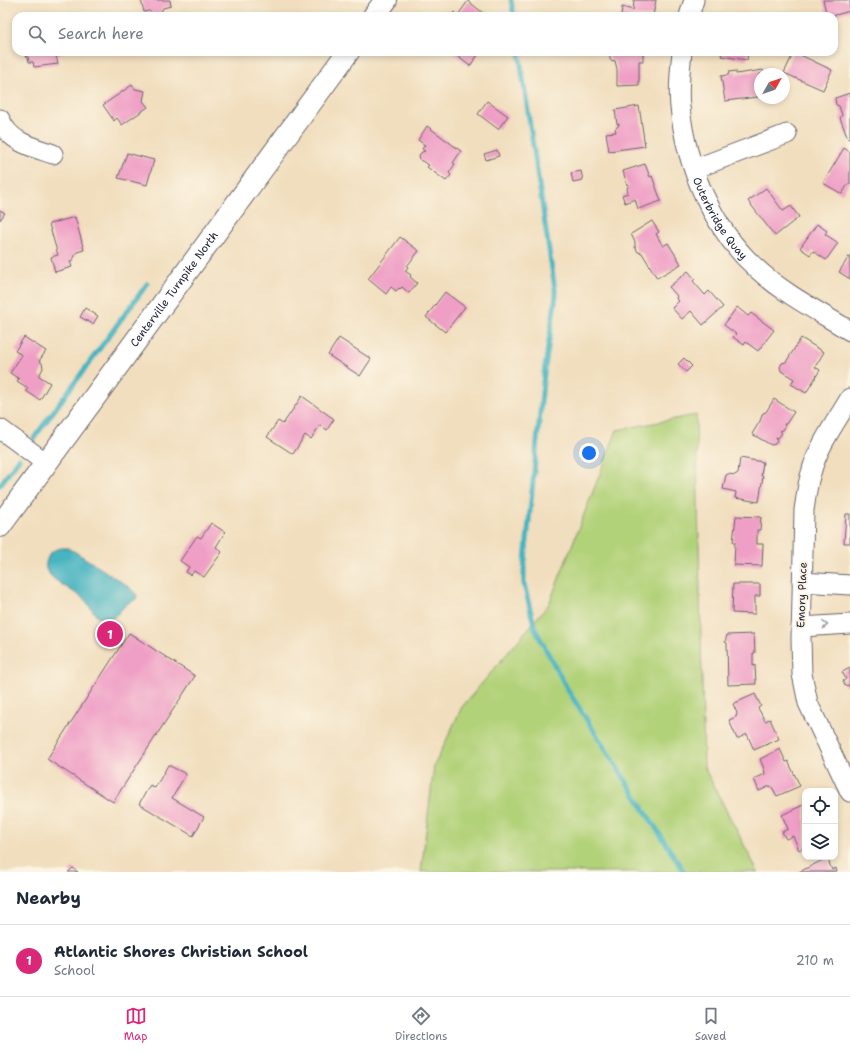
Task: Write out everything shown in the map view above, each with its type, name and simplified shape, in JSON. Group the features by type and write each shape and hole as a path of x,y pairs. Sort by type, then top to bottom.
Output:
{"main road":[{"path":"377,12 386,0"},
{"name":"Centerville Turnpike North","path":"0,526 345,56"}],"street":[{"path":"690,12 694,0"},
{"name":"Outerbridge Quay","path":"682,56 680,106 686,142 694,169 704,193 720,224 736,247 756,268 782,290 850,331"},
{"path":"0,119 12,136 25,145 53,154"},
{"path":"694,169 787,134"},
{"name":"Emory Place","path":"850,398 820,449 811,472 806,491 804,510 801,627 802,674 808,704 850,792"},
{"path":"0,429 46,463"},
{"path":"802,582 850,585"},
{"path":"801,627 850,624"}],"green space":[{"path":"696,415 704,767 758,872 421,872 434,766 462,707 549,604 617,430"}],"water":[{"path":"62,548 68,548 77,553 129,587 137,595 136,599 125,605 116,616 110,619 103,620 97,616 85,600 58,582 48,573 46,569 46,562 50,553"}],"building":[{"path":"141,0 170,0 171,6 163,8 161,12 144,12"},
{"path":"634,0 656,0 654,12 621,12 622,7 633,10"},
{"path":"823,0 850,0 850,11 838,14 838,12 826,12"},
{"path":"468,1 482,12 460,12"},
{"path":"56,56 58,64 34,67 33,62 29,62 28,57 26,57"},
{"path":"457,56 477,56 470,66"},
{"path":"610,56 643,56 643,61 639,61 639,85 617,86 617,69 615,61 610,60"},
{"path":"721,56 748,56 747,60"},
{"path":"792,56 802,56 832,70 823,90 790,76 790,68 786,68"},
{"path":"736,71 736,74 754,71 754,97 725,101 721,76 728,75 729,72"},
{"path":"132,85 135,89 145,91 143,101 148,107 122,125 117,118 114,121 103,105"},
{"path":"850,93 850,138 848,139 840,118 842,115 839,106 836,105 835,98"},
{"path":"487,101 508,116 498,129 478,114"},
{"path":"639,106 645,146 609,151 606,133 616,132 615,129 619,125 617,124 615,110"},
{"path":"427,126 461,151 453,163 455,164 449,173 451,175 446,181 427,167 429,165 420,160 419,155 425,151 422,149 425,145 418,140"},
{"path":"844,148 850,152 850,184 848,184 842,194 823,183"},
{"path":"497,150 499,156 486,160 484,154"},
{"path":"127,153 154,160 147,185 118,178"},
{"path":"645,164 650,177 652,176 661,201 638,209 635,199 625,203 622,195 628,193 627,189 629,184 627,185 623,171"},
{"path":"581,171 583,180 573,182 571,173"},
{"path":"766,188 783,211 791,206 799,217 775,236 748,201"},
{"path":"0,210 5,213 0,220"},
{"path":"75,217 84,250 77,252 72,261 70,261 72,267 55,272 51,257 58,255 49,224"},
{"path":"652,221 659,232 656,234 663,246 668,243 681,264 657,278 642,253 638,252 635,247 635,242 631,234"},
{"path":"817,224 827,231 825,234 838,243 826,260 813,251 810,255 800,248"},
{"path":"400,237 419,251 407,266 408,267 405,271 411,275 410,277 417,283 409,293 402,287 396,291 391,287 386,294 368,279"},
{"path":"850,255 850,279 839,272"},
{"path":"688,271 695,279 693,281 705,295 709,291 723,307 703,325 691,311 682,319 672,308 679,301 676,298 677,296 669,287"},
{"path":"445,292 465,307 445,332 426,317"},
{"path":"737,307 748,316 751,313 774,330 758,351 746,342 744,345 733,337 736,334 724,325"},
{"path":"85,308 98,316 93,324 80,317"},
{"path":"24,337 46,351 39,361 42,363 43,368 39,376 50,383 40,400 26,391 28,388 17,381 19,379 10,373 22,355 15,351"},
{"path":"339,338 371,359 360,376 328,355"},
{"path":"801,338 824,352 815,367 820,370 806,393 791,384 794,379 781,371 780,367 782,363 786,362"},
{"path":"684,358 692,366 686,372 678,364"},
{"path":"302,396 334,419 327,430 320,425 311,439 305,435 293,454 267,437 278,421 283,424"},
{"path":"774,399 794,412 786,424 784,424 785,427 783,430 780,431 782,433 778,438 776,437 777,441 775,444 771,445 752,434 763,413 766,412"},
{"path":"740,458 763,462 761,476 763,476 759,502 735,498 736,492 723,489 726,475 735,475 738,473"},
{"path":"846,514 850,514 850,543 844,543"},
{"path":"736,516 761,517 760,530 757,530 757,544 763,544 762,566 734,565 735,542 733,542"},
{"path":"211,523 225,532 216,547 222,552 204,577 194,571 191,575 186,572 189,567 180,561 197,536 201,538"},
{"path":"733,584 760,584 760,596 755,596 755,614 732,613"},
{"path":"129,633 195,676 113,802 47,759"},
{"path":"754,634 755,653 753,653 753,666 755,665 756,684 728,685 727,643 725,642 727,635"},
{"path":"850,668 850,688 849,685 845,686 843,681 846,679 842,672"},
{"path":"755,694 761,706 758,708 765,721 770,719 779,739 754,750 747,734 737,739 729,720 736,717 737,713 733,704"},
{"path":"780,749 786,762 788,761 800,786 777,796 770,786 759,791 754,779 765,774 760,759"},
{"path":"168,765 186,774 172,798 204,817 193,836 139,804 150,785 155,788"},
{"path":"802,805 802,848 799,850 793,836 786,839 782,832 788,829 782,815"},
{"path":"823,860 828,860 832,870 836,868 837,872 799,872"},
{"path":"73,868 78,872 68,872"}],"waterway":[{"path":"511,0 513,12"},
{"path":"520,56 556,296 544,373 524,570 524,584 535,629 569,692 684,872"},
{"path":"34,438 147,284"},
{"path":"0,485 19,459"}],"place":[{"name":"Atlantic Shores Christian School","path":"110,634"}]}
